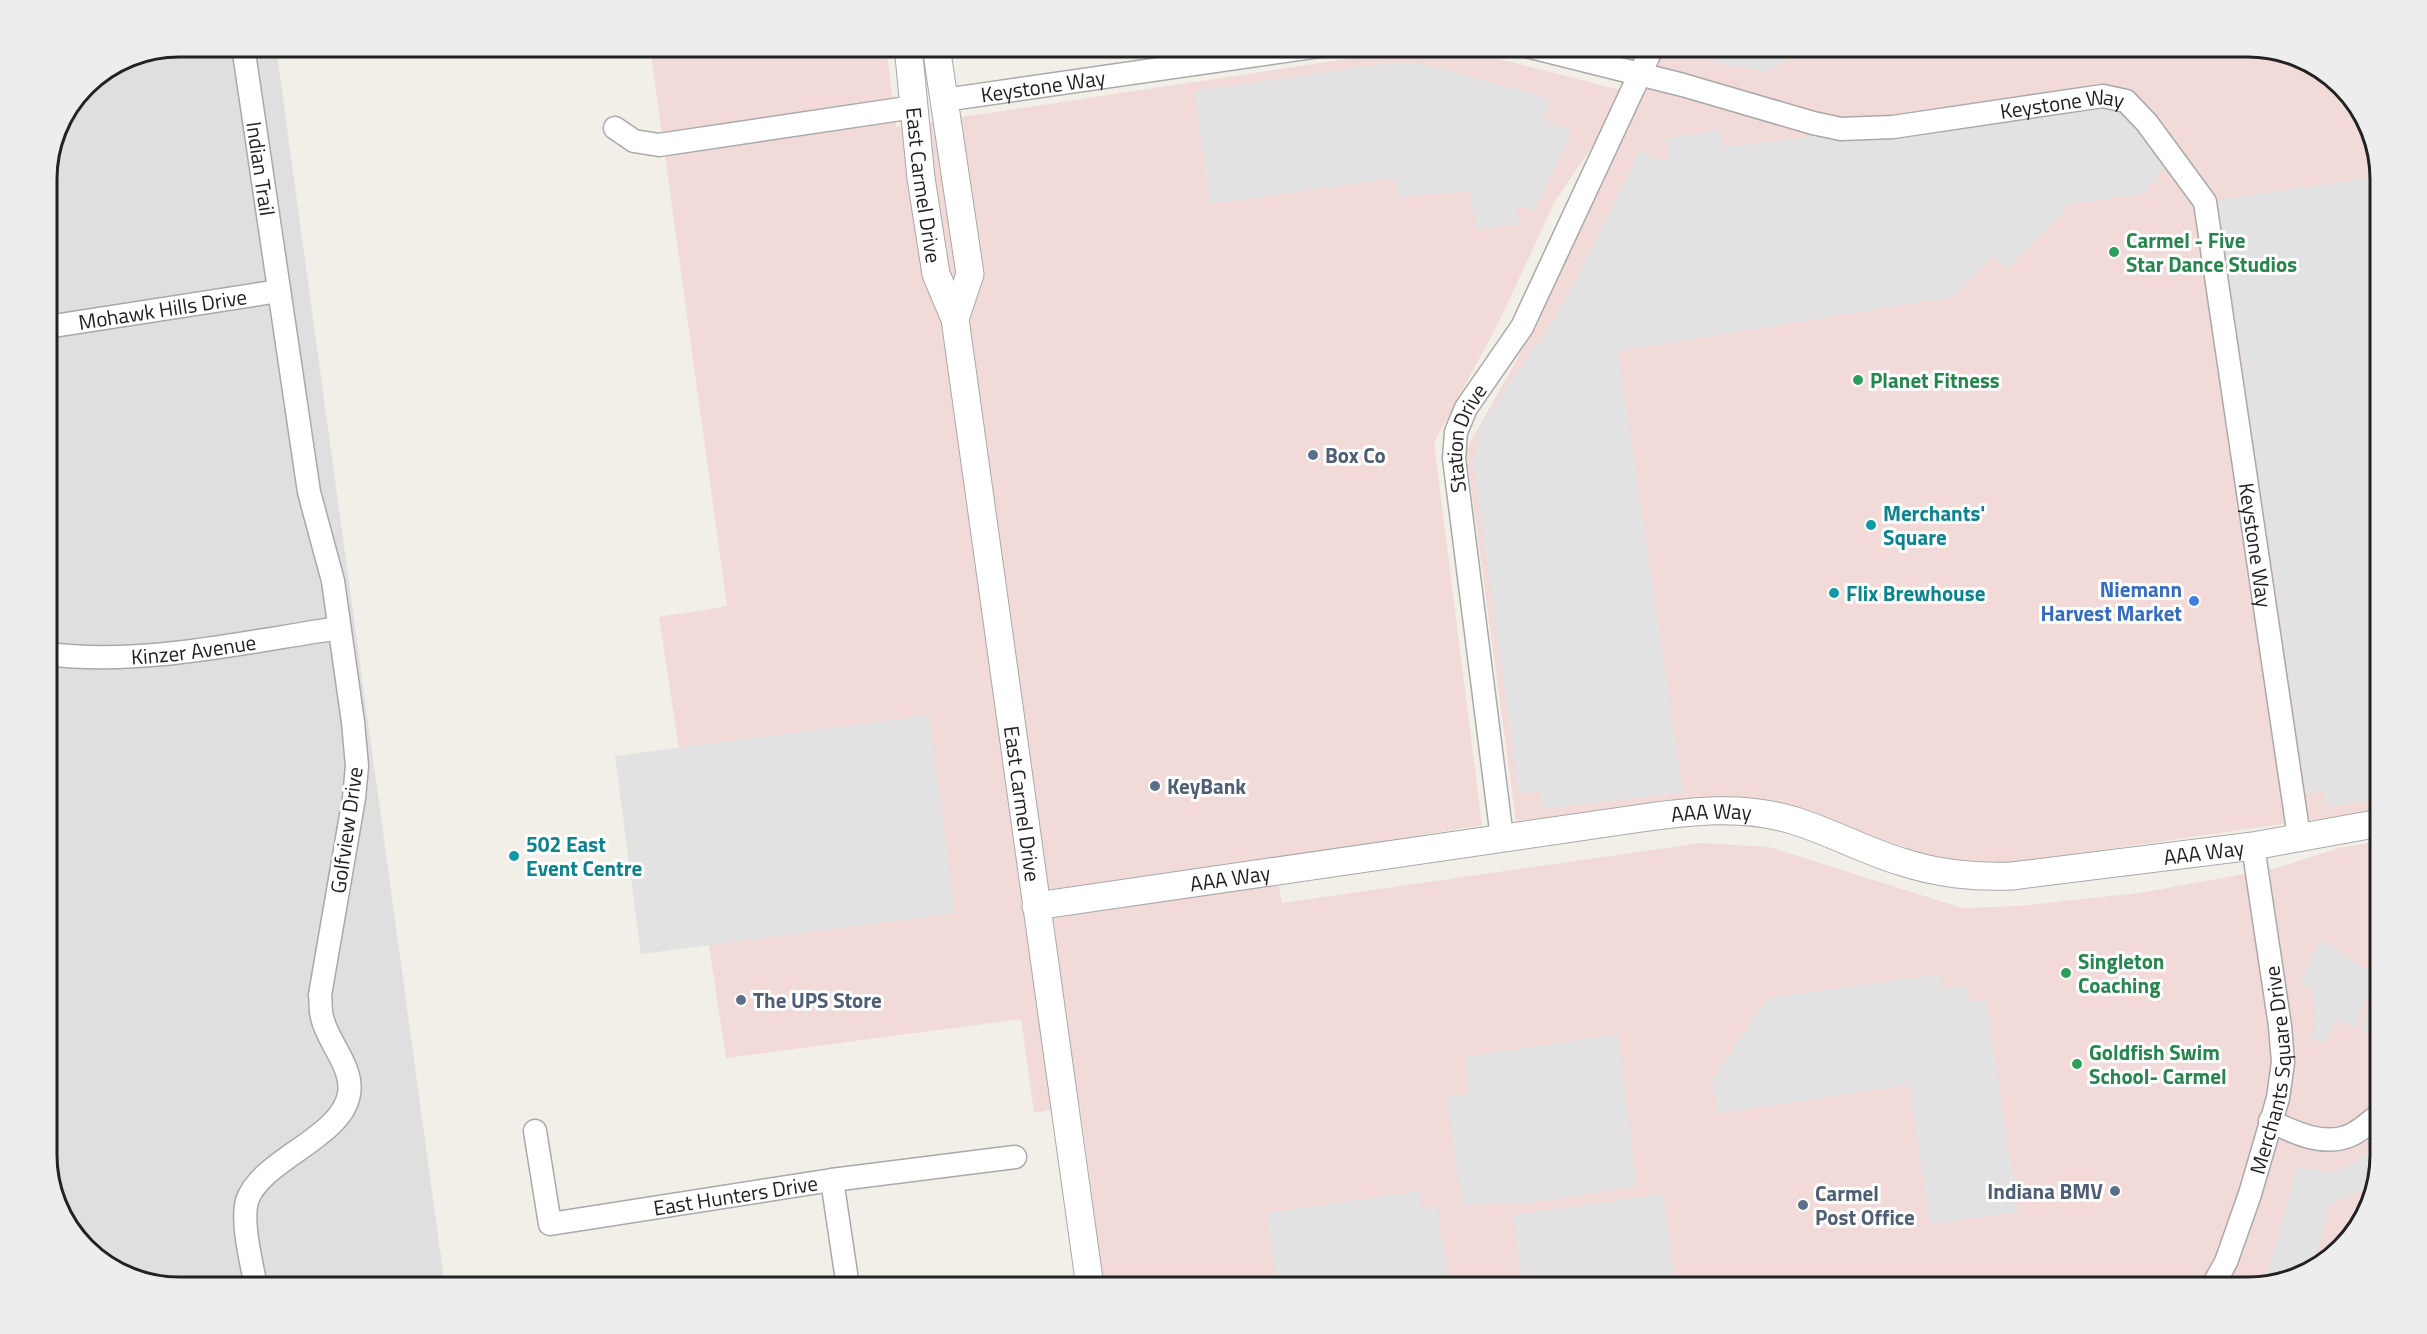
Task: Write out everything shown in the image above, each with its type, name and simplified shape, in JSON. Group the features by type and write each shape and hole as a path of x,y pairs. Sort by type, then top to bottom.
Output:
{"street":[{"name":"Indian Trail","path":"245,57 279,291"},
{"name":"East Carmel Drive","path":"909,57 921,178 936,274 955,319 1089,1277"},
{"name":"East Carmel Drive","path":"938,57 970,274 955,319"},
{"name":"Keystone Way","path":"944,100 1243,57"},
{"name":"Keystone Way","path":"1569,57 1683,85 1841,129 1893,128 2103,96 2126,101 2147,123 2205,202 2300,837"},
{"name":"Station Drive","path":"1502,838 1454,458 1455,438 1466,408 1476,391 1522,327 1648,57"},
{"path":"615,128 634,141 659,145 914,107"},
{"name":"Mohawk Hills Drive","path":"57,325 279,291"},
{"name":"Golfview Drive","path":"254,1277 246,1225 248,1201 257,1185 329,1125 345,1107 350,1092 349,1078 322,1018 320,995 354,798 357,766 333,581 309,492 279,291"},
{"name":"Kinzer Avenue","path":"57,655 99,657 161,654 339,628"},
{"name":"AAA Way","path":"1036,906 1675,813 1736,811 1792,820 1898,861 1972,877 2012,876 2253,846 2370,825"},
{"name":"Merchants Square Drive","path":"2218,1277 2226,1262 2246,1205 2278,1098 2283,1062 2280,1026 2253,846"},
{"path":"2270,1121 2294,1132 2334,1140 2353,1134 2370,1121"},
{"name":"East Hunters Drive","path":"535,1131 550,1224 832,1180 1015,1157"},
{"path":"832,1180 847,1277"}],"shaded area":[{"path":"171,57 277,57 444,1277 179,1277 147,1273 132,1268 111,1256 87,1235 70,1209 59,1179 57,1163 57,171 61,147 73,118 82,105 99,87 132,66"},
{"path":"651,57 887,57 896,127 1360,57 1492,57 1620,90 1633,57 2248,57 2287,63 2328,87 2340,99 2357,125 2364,140 2370,171 2370,811 2011,863 1935,858 1770,800 1692,802 1516,821 1466,450 1528,340 1606,126 1555,201 1499,322 1434,443 1482,825 1274,859 1282,903 1701,843 1769,847 1962,908 2019,906 2139,893 2277,868 2339,848 2370,843 2370,1163 2364,1194 2340,1235 2322,1252 2295,1268 2280,1273 2248,1277 1103,1277 1080,1105 1034,1113 1021,1019 726,1058 659,617 727,606"},
{"path":"1713,57 1791,57 1768,72 1712,62"},
{"path":"1395,62 1429,65 1550,99 1544,119 1572,132 1534,211 1516,206 1519,224 1476,229 1470,191 1399,197 1394,178 1210,204 1194,91"},
{"path":"2103,96 2172,156 2145,193 2069,205 2046,231 2007,268 1992,257 1953,297 1618,351 1683,792 1543,809 1540,791 1519,794 1473,461 1481,424 1550,325 1572,287 1640,150 1659,161 1669,157 1666,138 1720,130 1724,147 1887,128"},
{"path":"2370,177 2370,800 2327,807 2324,790 2306,793 2218,200"},
{"path":"929,715 955,913 641,954 615,756"},
{"path":"2320,940 2335,947 2361,967 2370,971 2370,989 2356,1027 2340,1020 2334,1023 2326,1044 2312,1038 2316,1024 2313,991 2300,983"},
{"path":"1940,974 1943,989 1966,984 1970,1002 1986,1000 2018,1212 1933,1224 1929,1221 1910,1088 1906,1085 1717,1114 1712,1080 1768,998"},
{"path":"2370,1003 2370,1033 2361,1030"},
{"path":"1618,1034 1637,1186 1537,1202 1462,1205 1447,1097 1469,1094 1465,1057"},
{"path":"2370,1153 2365,1189 2330,1204 2317,1256 2295,1268 2267,1275 2297,1167 2334,1173"},
{"path":"1419,1191 1422,1209 1437,1206 1448,1277 1276,1277 1267,1213"},
{"path":"1663,1194 1675,1277 1522,1277 1513,1215"}],"place":[{"name":"Carmel - Five Star Dance Studios","path":"2114,252"},
{"name":"Planet Fitness","path":"1858,380"},
{"name":"Box Co","path":"1313,455"},
{"name":"Merchants' Square","path":"1871,525"},
{"name":"Flix Brewhouse","path":"1834,593"},
{"name":"Niemann Harvest Market","path":"2194,601"},
{"name":"KeyBank","path":"1155,786"},
{"name":"502 East Event Centre","path":"514,856"},
{"name":"Singleton Coaching","path":"2066,973"},
{"name":"The UPS Store","path":"741,1000"},
{"name":"Goldfish Swim School- Carmel","path":"2077,1064"},
{"name":"Indiana BMV","path":"2115,1191"},
{"name":"Carmel Post Office","path":"1803,1205"}]}
